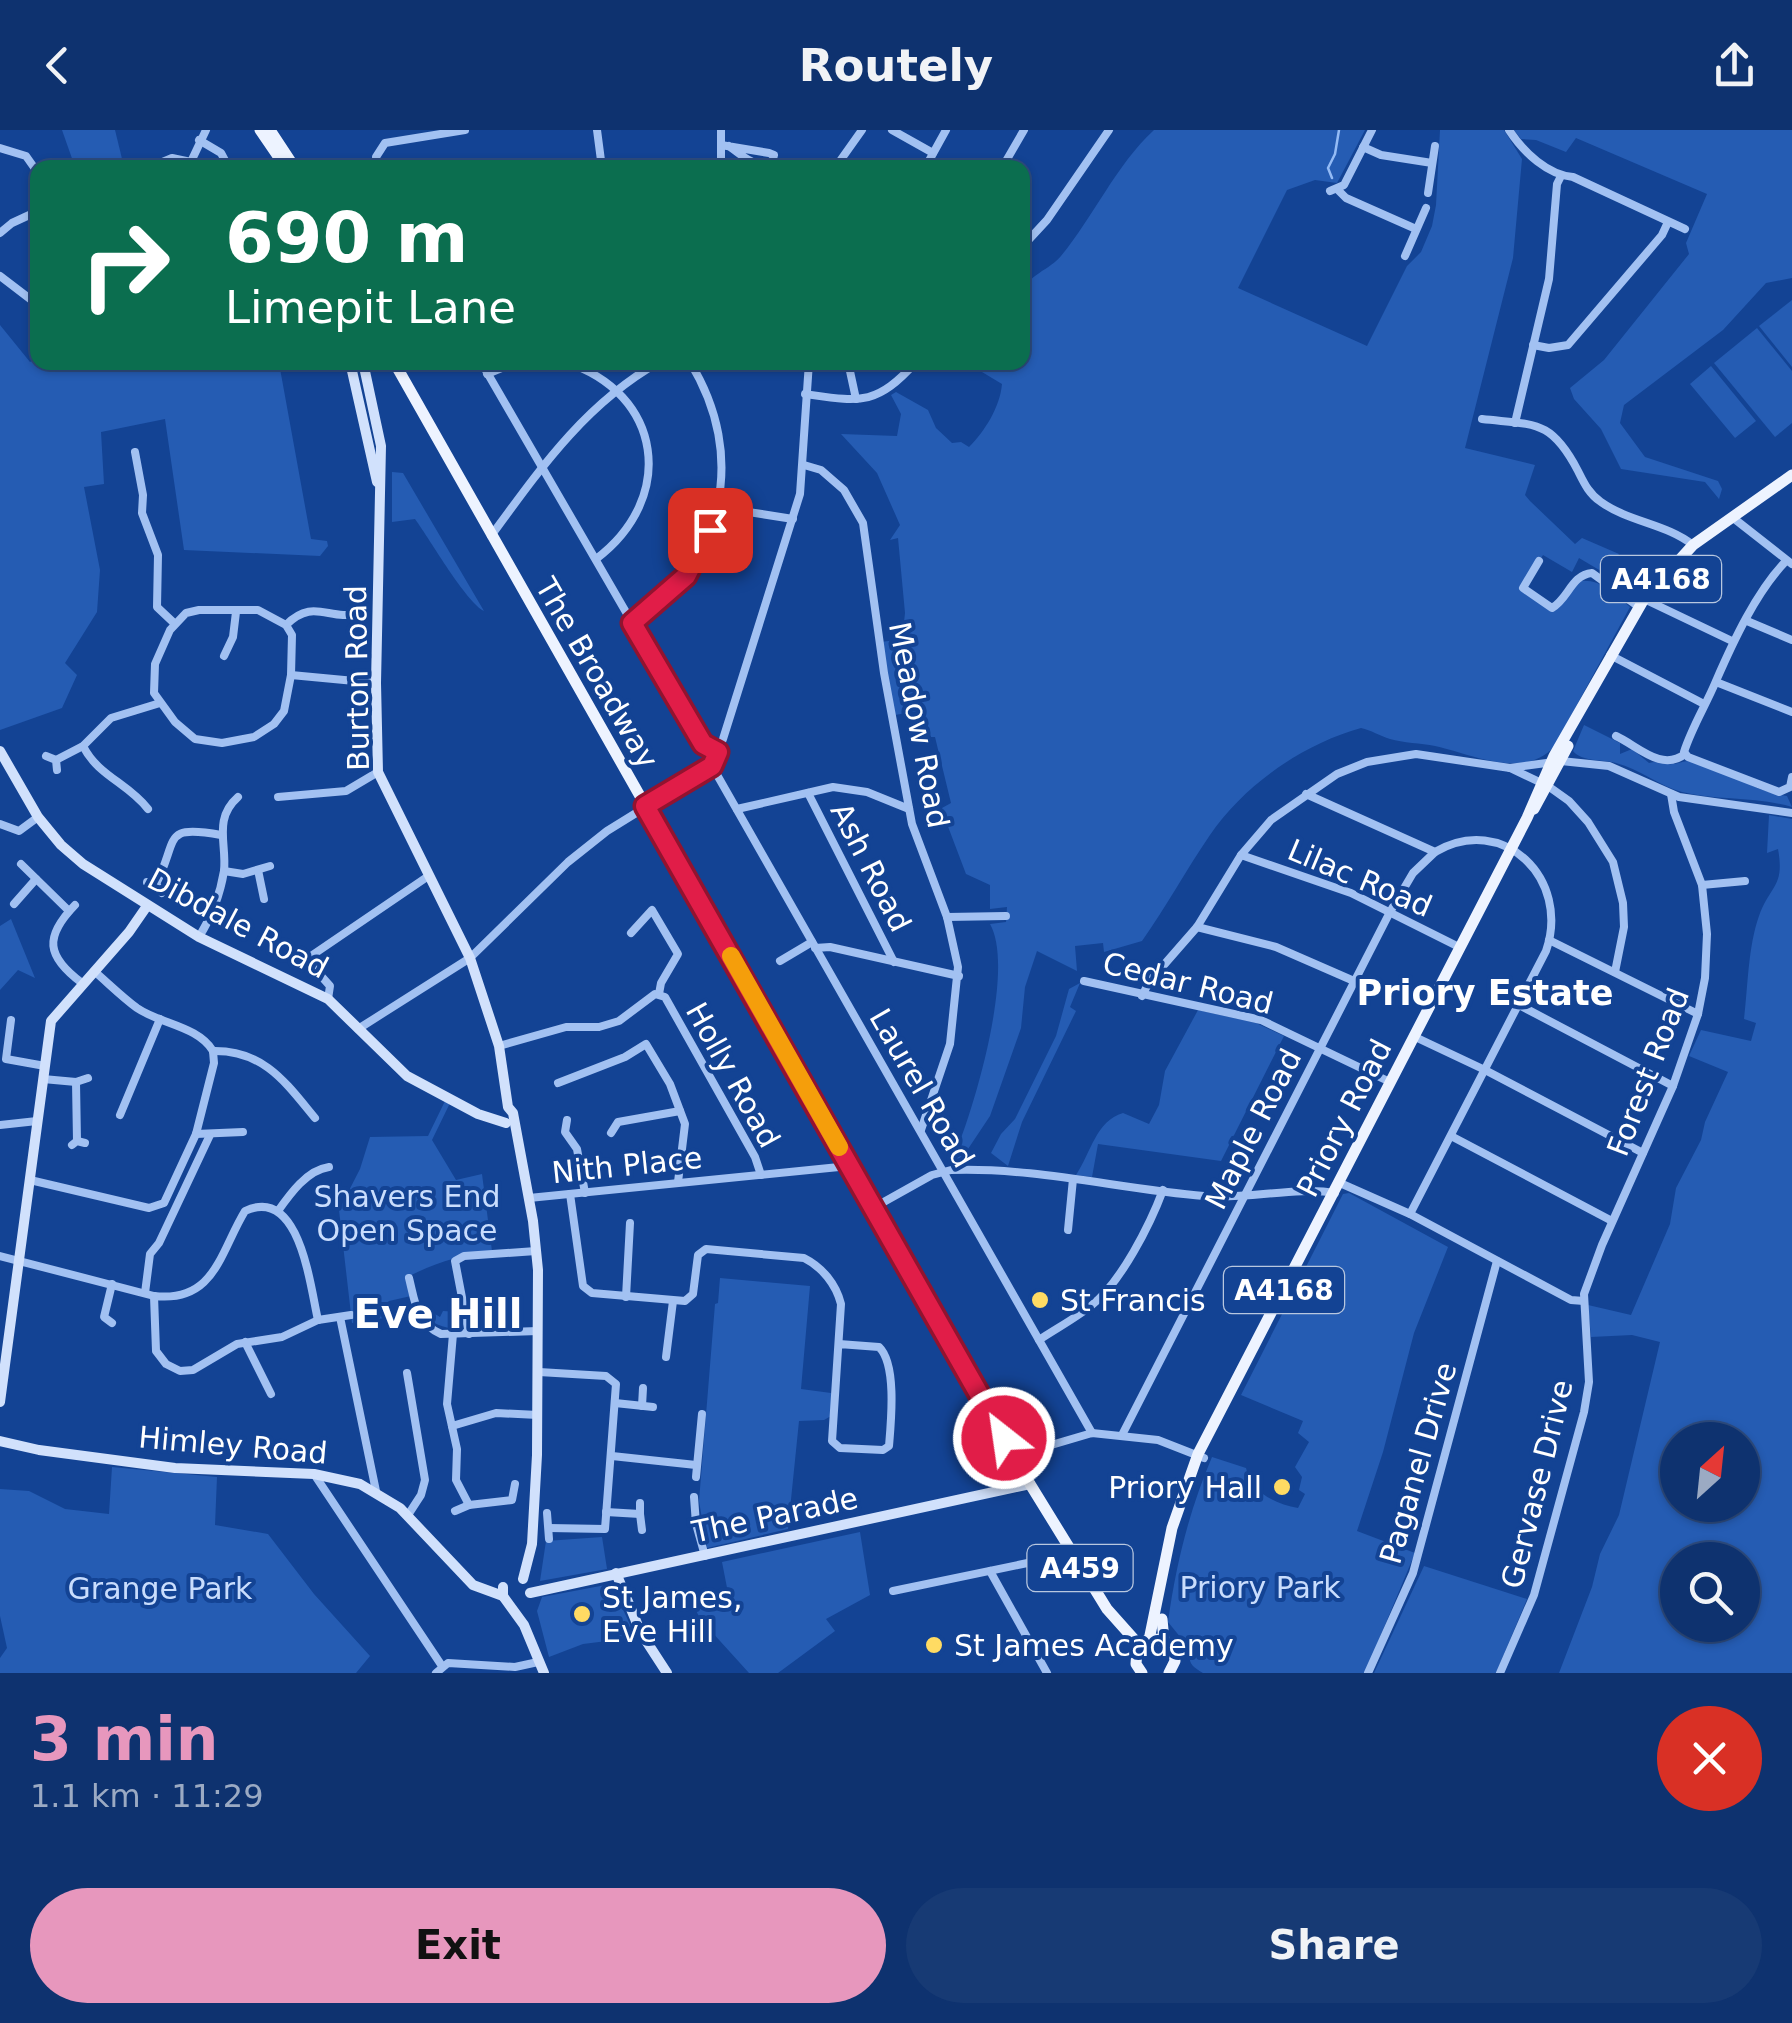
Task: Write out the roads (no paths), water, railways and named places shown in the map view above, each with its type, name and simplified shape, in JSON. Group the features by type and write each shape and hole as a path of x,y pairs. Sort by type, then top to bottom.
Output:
{"main road":[{"path":"260,130 281,160"},
{"path":"270,130 290,160"},
{"name":"Burton Road","path":"351,370 381,497"},
{"path":"356,396 364,392 363,370"},
{"name":"Burton Road","path":"364,370 381,446 378,772 427,878 470,958 499,1046 505,1112 515,1137 536,1250 538,1415 530,1558 519,1579"},
{"name":"The Broadway","path":"397,370 1071,1554 1108,1608 1145,1643"},
{"name":"Priory Road","path":"1142,1673 1136,1660 1145,1643 1172,1528 1201,1456 1610,655 1642,603 1693,545 1792,475"},
{"name":"Dibdale Road","path":"0,750 38,817 84,864 199,937 328,1000 407,1076 478,1114 505,1112"},
{"name":"Priory Road","path":"1527,818 1544,784"},
{"path":"0,1402 53,1016 146,906"},
{"name":"Priory Road","path":"1164,1641 1164,1609 1184,1512 1201,1456 1231,1401 1234,1387"},
{"name":"Himley Road","path":"0,1441 175,1468 314,1474 346,1480 376,1491 408,1515 466,1578 483,1590 504,1595"},
{"name":"The Parade","path":"530,1593 1030,1484"},
{"path":"616,1573 641,1634 667,1673"},
{"path":"504,1595 519,1579 530,1593 524,1604 524,1625"},
{"path":"504,1595 514,1606 524,1604"},
{"path":"504,1595 524,1625 541,1668"},
{"path":"1145,1643 1164,1641 1174,1652 1169,1673"},
{"path":"1175,1660 1186,1673"}],"street":[{"path":"192,160 206,130"},
{"path":"378,160 378,152 385,143 465,130"},
{"path":"597,130 601,160"},
{"path":"721,130 725,145 722,160"},
{"path":"841,160 862,130"},
{"path":"892,130 934,153"},
{"path":"929,160 946,130"},
{"path":"1007,160 1024,130"},
{"path":"1030,238 1109,130"},
{"path":"1372,130 1344,185 1334,190 1416,229"},
{"path":"1509,130 1521,150 1560,178 1573,177 1685,229"},
{"path":"199,140 222,153 226,160"},
{"path":"725,145 774,155 773,160"},
{"path":"725,145 750,160"},
{"path":"1428,193 1434,146"},
{"path":"1364,147 1381,156 1432,163"},
{"path":"0,148 26,156 30,161"},
{"path":"1515,423 1549,279 1560,178"},
{"path":"1405,256 1426,208"},
{"path":"0,233 30,215"},
{"path":"1533,345 1550,348 1568,344 1662,235 1668,222"},
{"path":"2,282 30,305"},
{"path":"485,370 703,744 718,752"},
{"path":"487,374 497,370"},
{"path":"584,370 617,390 641,426 648,472 640,506 628,530 596,558"},
{"path":"490,536 568,434 617,390 648,370"},
{"path":"632,623 686,576 706,541 717,507 722,480 719,429 712,404 694,370"},
{"path":"358,1029 470,958 568,862 645,806 712,766 792,519 804,465 808,370"},
{"path":"850,370 856,399"},
{"path":"805,394 856,399 881,394 909,370"},
{"path":"1482,419 1543,428 1556,436 1596,500 1616,512 1682,536 1693,545"},
{"path":"135,452 144,473 143,518 158,556 157,606 174,624"},
{"name":"Meadow Road","path":"804,465 821,470 844,490 856,506 866,534 872,605 909,809 946,917 959,976 950,1044 921,1130"},
{"path":"717,507 792,519"},
{"path":"1686,756 1684,748 1732,642 1765,586 1789,562 1732,517"},
{"path":"1539,561 1523,588 1552,608 1577,578 1592,573 1642,603 1732,642"},
{"path":"258,610 286,625 293,643 291,676 281,716 247,739 222,742 195,738 187,734 154,693 154,668 174,624 186,613 236,612 258,610"},
{"path":"286,625 310,610 354,618"},
{"path":"224,656 230,646 236,612"},
{"path":"1746,621 1792,640"},
{"path":"230,646 243,652"},
{"path":"1610,655 1704,704"},
{"path":"291,676 376,684"},
{"path":"1716,682 1792,712"},
{"path":"53,762 83,746 111,718 160,703"},
{"path":"1616,736 1649,758 1671,762 1686,756 1779,792 1790,787 1792,777"},
{"path":"1622,753 1628,741"},
{"path":"83,746 96,768 128,786 148,809"},
{"path":"1142,996 1149,982 1197,927 1241,855 1272,820 1337,774 1367,762 1416,754 1510,768 1556,762 1626,771 1671,794 1792,814"},
{"name":"Laurel Road","path":"712,766 1092,1433"},
{"path":"1510,768 1569,801 1588,822 1613,862 1624,902 1616,972"},
{"path":"278,798 346,791 378,772"},
{"path":"737,808 832,787 867,792 909,809"},
{"name":"Ash Road","path":"808,793 894,962"},
{"path":"1306,794 1435,852 1465,840 1510,850 1532,864 1548,892 1553,912 1549,940 1519,1005 1410,1214"},
{"name":"Forest Road","path":"1584,1302 1589,1277 1673,1086 1706,978 1702,886 1671,794"},
{"path":"291,796 292,809"},
{"path":"199,937 216,906 224,871 221,836 225,814 238,797"},
{"path":"129,808 140,798"},
{"path":"0,824 19,830 38,817"},
{"path":"162,893 151,883 179,832 221,836"},
{"name":"Maple Road","path":"1122,1435 1390,912 1413,872 1435,852"},
{"name":"Lilac Road","path":"1241,855 1318,879 1459,947"},
{"path":"20,864 72,908 56,926 52,940 60,965 82,982"},
{"path":"224,871 243,874 270,866"},
{"path":"258,870 264,899"},
{"path":"328,1000 330,986 314,968 311,956 427,878"},
{"path":"14,904 36,879"},
{"path":"1702,886 1745,881"},
{"path":"647,900 678,954 661,982 659,994"},
{"path":"631,933 652,910"},
{"path":"946,917 1006,916"},
{"path":"1197,927 1276,948 1354,981"},
{"path":"1549,940 1698,1014"},
{"path":"780,961 814,945 959,976"},
{"path":"30,1180 148,1208 159,1207 196,1134 214,1063 213,1051 207,1042 139,1009 94,971"},
{"name":"Cedar Road","path":"1084,981 1261,1020 1390,1082"},
{"name":"Holly Road","path":"499,1046 566,1027 599,1027 619,1021 650,996 659,994 755,1157 761,1175"},
{"path":"1519,1005 1673,1086"},
{"path":"120,1114 160,1019"},
{"path":"11,1020 6,1059 46,1066"},
{"path":"1413,1036 1643,1153"},
{"path":"558,1084 625,1057 649,1041 685,1124 678,1182"},
{"path":"213,1051 228,1051 269,1066 316,1118"},
{"path":"568,1062 574,1076"},
{"path":"43,1078 76,1082 88,1078"},
{"path":"76,1082 78,1143"},
{"path":"297,1114 306,1106"},
{"path":"611,1133 623,1120 680,1110"},
{"path":"0,1125 37,1120"},
{"path":"567,1120 565,1132 577,1149 586,1193"},
{"path":"196,1134 244,1132"},
{"path":"210,1134 159,1243 150,1254 149,1294 156,1351 172,1368 193,1370 245,1342 282,1337 318,1320 351,1315"},
{"path":"1452,1136 1612,1222"},
{"path":"278,1211 297,1186 323,1164"},
{"name":"Nith Place","path":"528,1198 849,1166"},
{"path":"873,1208 943,1171 1073,1179 1206,1196 1337,1188 1410,1214 1572,1300 1584,1302"},
{"path":"1068,1230 1073,1179"},
{"path":"1039,1340 1094,1303 1112,1283 1163,1190"},
{"path":"570,1194 583,1286 592,1293 685,1301 694,1294 702,1251 804,1258 819,1268 841,1304 832,1441 840,1448 883,1450 888,1446 892,1410 887,1355 879,1347 839,1344"},
{"path":"0,1256 149,1294 179,1297 204,1282 245,1211 264,1206 278,1211 296,1231 318,1320"},
{"path":"626,1296 630,1223"},
{"path":"468,1334 454,1264 464,1256 536,1250"},
{"name":"Paganel Drive","path":"1368,1673 1412,1573 1497,1261"},
{"path":"409,1278 419,1317 428,1328 441,1334 538,1331"},
{"path":"112,1284 104,1316 112,1322"},
{"path":"666,1357 673,1300"},
{"name":"Gervase Drive","path":"1500,1673 1534,1595 1584,1412 1589,1382 1584,1302"},
{"path":"340,1317 376,1491"},
{"path":"453,1334 448,1404 457,1449 456,1480 469,1505"},
{"path":"245,1342 271,1394"},
{"path":"539,1372 606,1376 616,1384 604,1529 548,1528"},
{"path":"407,1374 425,1480 408,1515"},
{"path":"642,1406 643,1388"},
{"path":"615,1403 653,1408"},
{"path":"452,1426 496,1413 538,1415"},
{"path":"696,1478 702,1414"},
{"path":"1014,1456 1092,1433 1158,1440 1201,1456"},
{"path":"612,1456 696,1464"},
{"path":"314,1474 439,1669 448,1663 541,1668"},
{"path":"455,1511 469,1505 512,1500 515,1484"},
{"path":"694,1496 696,1524 705,1556"},
{"path":"606,1512 640,1508 642,1530"},
{"path":"548,1513 548,1540"},
{"path":"894,1591 1071,1554"},
{"path":"990,1571 1046,1673"}],"waterway":[{"path":"1332,178 1328,168 1339,130"}],"place":[{"name":"St Francis","path":"1040,1300"},
{"name":"Priory Hall","path":"1282,1487"},
{"name":"St James, Eve Hill","path":"582,1614"},
{"name":"St James Academy","path":"934,1645"}],"district":[{"name":"Priory Estate","path":"1485,993"},
{"name":"Eve Hill","path":"438,1314"}],"park label":[{"name":"Shavers End Open Space","path":"407,1213"},
{"name":"Priory Park","path":"1260,1587"},
{"name":"Grange Park","path":"160,1588"}]}
